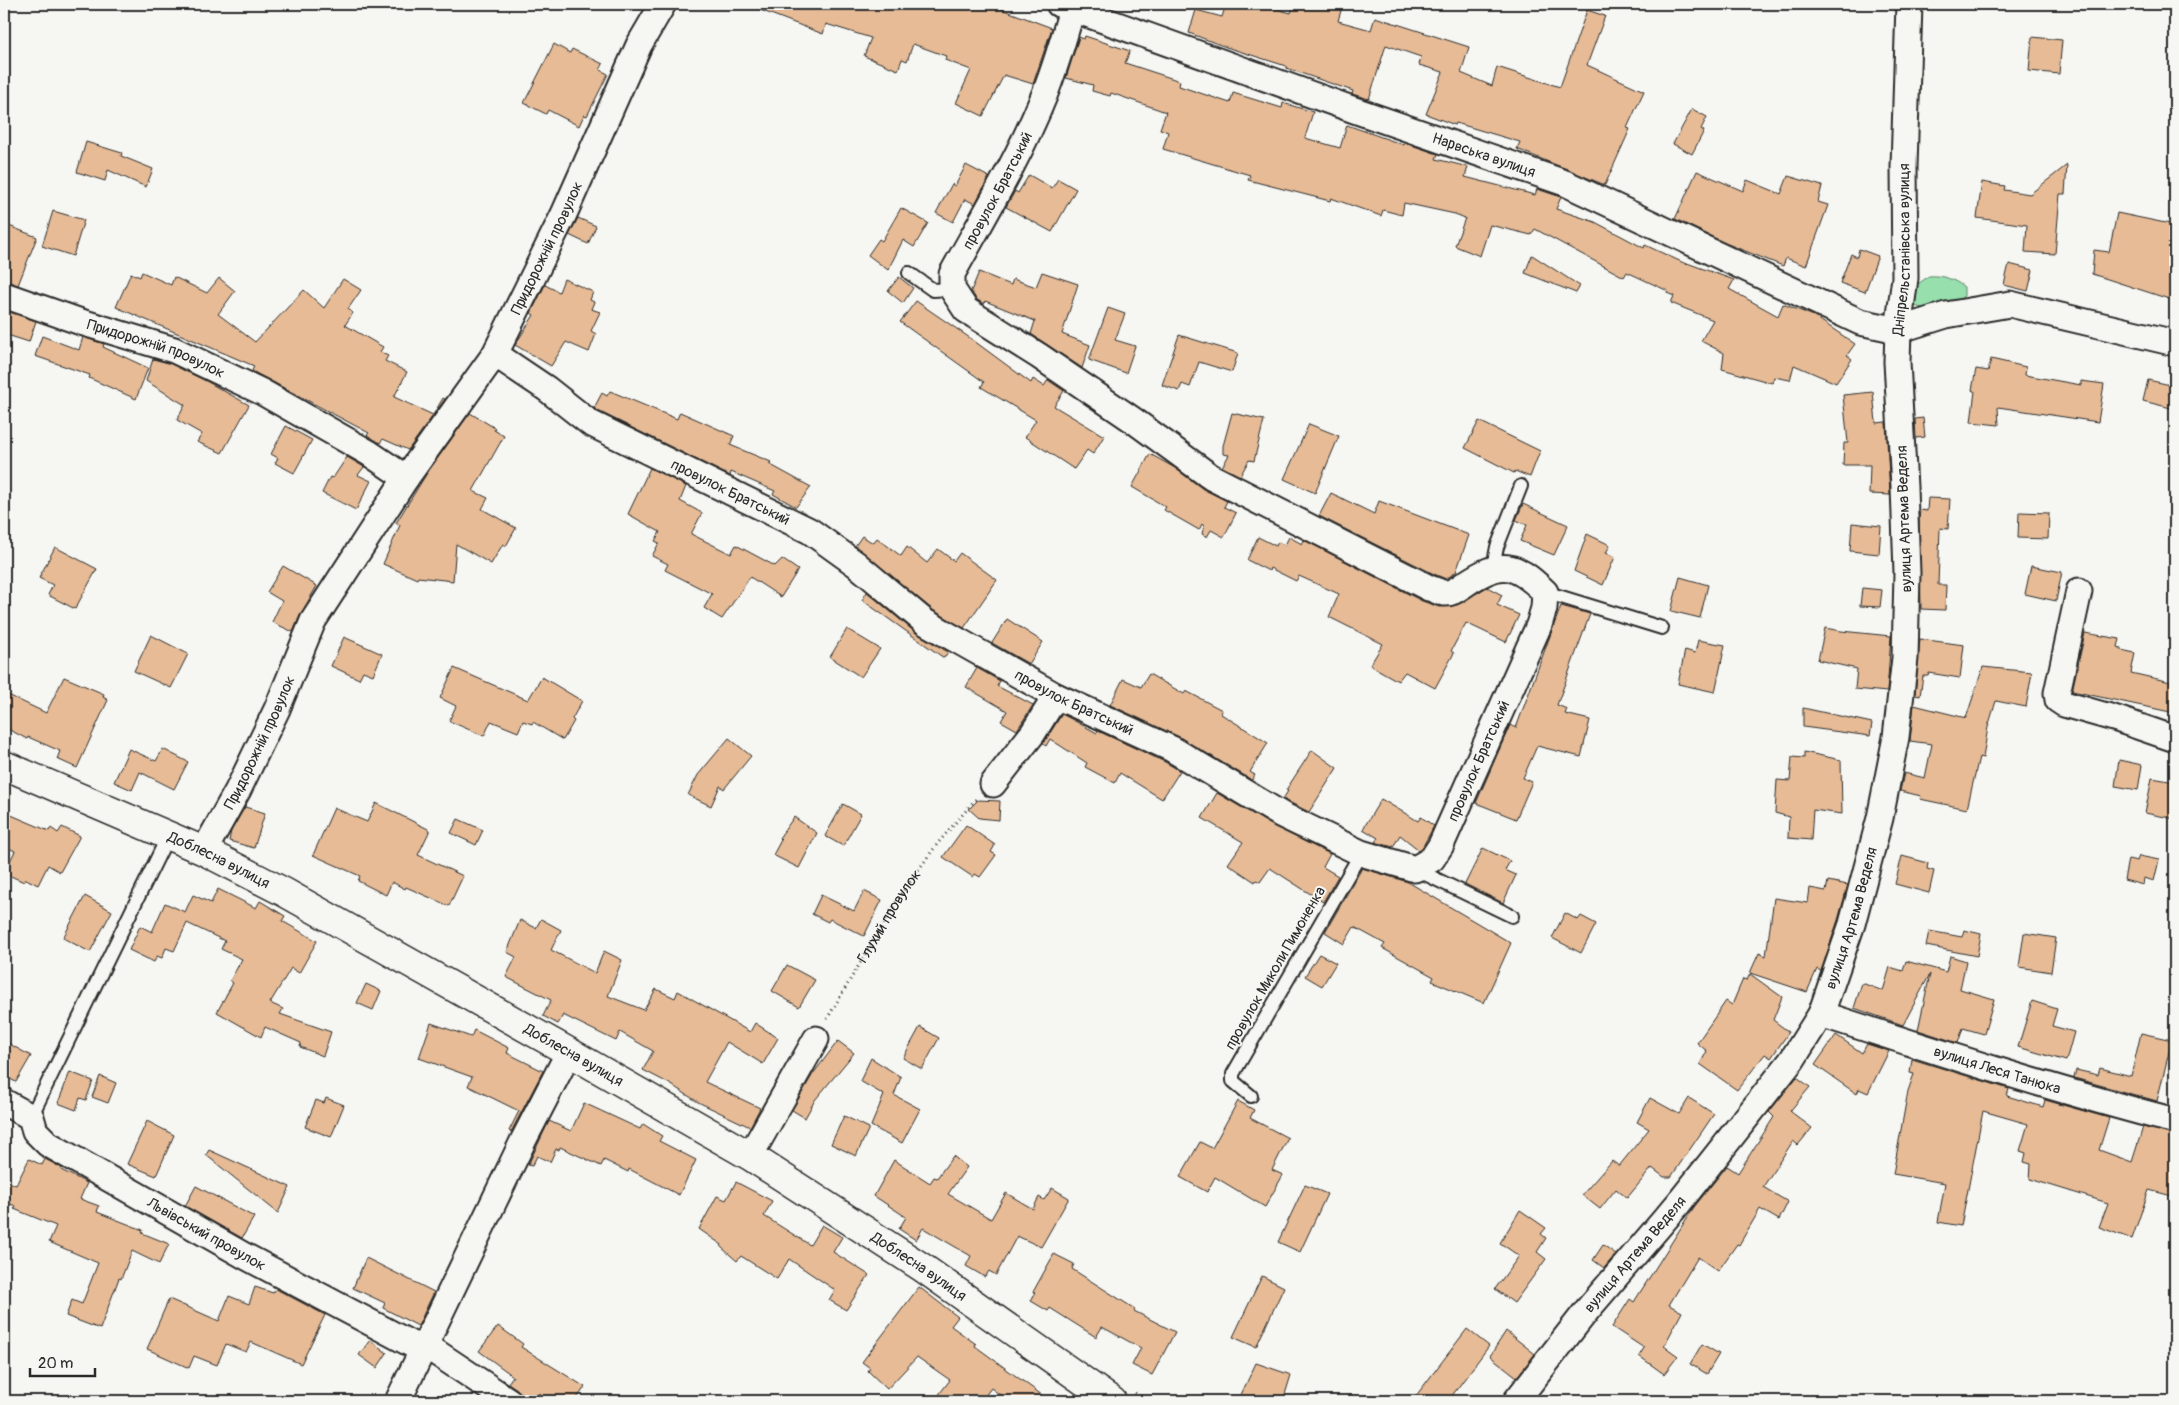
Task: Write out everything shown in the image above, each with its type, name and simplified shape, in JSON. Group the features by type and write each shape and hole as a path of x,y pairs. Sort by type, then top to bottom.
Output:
{"street":[{"name":"Придорожній провулок","path":"204,851 238,790 278,709 313,621 406,478 495,354 564,214 639,45 663,4"},
{"name":"Дніпрельстанівська вулиця","path":"1909,4 1904,167 1905,278 1898,330 1946,315 2010,304 2175,343"},
{"name":"провулок Братський","path":"952,289 952,274 1015,158 1044,97 1065,6"},
{"name":"Нарвська вулиця","path":"1065,6 1350,109 1565,183 1860,322 1898,330"},
{"path":"952,289 966,310 1126,414 1211,477 1430,588 1444,593 1454,591 1494,567 1508,568 1527,575 1545,592"},
{"name":"Придорожній провулок","path":"4,295 81,322 174,350 262,392 369,453 406,478"},
{"name":"вулиця Артема Веделя","path":"1516,1401 1588,1309 1678,1204 1792,1060 1821,1014 1852,924 1880,818 1897,727 1905,658 1906,573 1904,487 1897,362 1898,330"},
{"name":"провулок Братський","path":"495,354 546,389 590,423 810,531 856,564 925,622 1056,696 1172,749 1282,815 1361,853 1415,869 1432,859 1441,845 1539,625 1544,608 1545,592"},
{"path":"2079,591 2057,693 2058,700 2064,704 2117,719 2175,739"},
{"path":"994,784 1033,733 1056,696"},
{"name":"Доблесна вулиця","path":"4,765 204,851 284,892 569,1052 750,1156 923,1268 1112,1401"},
{"name":"вулиця Леся Танюка","path":"1821,1014 1987,1068 2094,1100 2175,1121"},
{"path":"750,1156 816,1039"},
{"path":"398,1401 524,1139 569,1052"},
{"path":"4,1102 31,1117"},
{"name":"Львівський провулок","path":"31,1117 35,1131 56,1149 243,1255 411,1344 434,1351 509,1401"}],"lane":[{"path":"909,273 933,290 952,289"},
{"path":"1494,567 1497,547 1521,486"},
{"path":"1545,592 1662,628"},
{"path":"31,1117 168,836"},
{"name":"провулок Миколи Пимоненка","path":"1251,1096 1233,1081 1233,1074 1361,853"},
{"path":"1415,869 1512,916"}],"path":[{"name":"Глухий провулок","path":"816,1039 901,894 955,823 978,796 994,784"}],"green space":[{"path":"1929,276 1948,278 1956,282 1964,287 1964,296 1951,304 1939,308 1933,309 1911,305 1911,289"}],"building":[{"path":"747,4 988,4 1052,28 1033,84 1004,75 983,116 956,103 971,70 945,60 946,56 913,44 907,61 902,59 898,70 864,56 871,38 826,24 823,34"},
{"path":"1226,4 1258,4 1291,13 1294,4 1332,4 1342,7 1338,21 1371,30 1375,17 1469,47 1461,73 1492,86 1497,67 1560,87 1587,10 1605,16 1587,65 1644,91 1627,128 1630,129 1605,185 1517,149 1520,142 1456,123 1455,125 1426,114 1443,72 1419,65 1421,57 1386,45 1369,99 1352,94 1353,91 1286,68 1286,66 1189,33 1196,10 1222,17"},
{"path":"1085,36 1130,51 1125,63 1180,81 1179,86 1230,103 1233,93 1282,108 1283,103 1313,112 1305,138 1340,148 1347,125 1404,145 1405,143 1438,154 1436,159 1468,167 1465,177 1535,195 1537,189 1561,197 1556,209 1595,222 1644,248 1645,245 1686,264 1734,280 1729,289 1778,316 1783,304 1814,316 1855,344 1847,355 1852,359 1836,383 1794,365 1790,380 1774,377 1772,383 1722,369 1724,353 1701,341 1713,320 1671,303 1674,296 1667,293 1668,291 1627,272 1624,277 1535,229 1531,235 1490,225 1480,256 1455,246 1465,218 1455,214 1404,203 1402,215 1383,210 1381,216 1331,198 1330,201 1248,180 1250,175 1163,149 1168,132 1160,129 1166,112 1111,93 1110,96 1092,91 1093,85 1066,78 1079,37 1084,39"},
{"path":"2032,37 2062,40 2059,74 2029,71"},
{"path":"554,44 570,53 572,49 603,64 600,70 608,74 587,116 584,115 579,126 548,110 546,114 524,103"},
{"path":"1692,109 1707,117 1701,129 1704,131 1692,154 1673,144"},
{"path":"86,142 122,153 121,156 153,169 146,187 108,170 105,181 77,172"},
{"path":"966,165 989,177 975,204 965,199 953,222 936,213 952,184 955,186"},
{"path":"2067,165 2065,194 2060,194 2055,254 2025,252 2027,225 1977,218 1982,182 2005,186 2004,190 2030,194"},
{"path":"1697,171 1743,191 1747,180 1781,194 1788,176 1822,186 1818,202 1828,205 1806,266 1786,258 1783,266 1725,243 1675,219"},
{"path":"1029,175 1052,188 1058,179 1076,189 1052,232 1006,207 1015,191 1018,193"},
{"path":"901,208 928,223 914,247 903,240 888,270 868,255 879,239 882,241"},
{"path":"53,211 84,220 73,256 42,246"},
{"path":"2117,213 2175,225 2175,289 2171,288 2169,299 2092,274 2094,250 2109,252"},
{"path":"578,218 596,226 588,244 569,235"},
{"path":"4,224 37,237 18,285 4,281"},
{"path":"1859,249 1878,256 1865,292 1840,283 1851,254 1857,257"},
{"path":"1532,255 1580,286 1576,293 1525,273"},
{"path":"2009,264 2033,270 2028,291 2004,285"},
{"path":"142,272 171,285 174,277 207,293 219,278 235,291 218,314 255,342 304,290 324,308 343,279 361,290 348,309 353,313 345,325 383,347 380,352 388,356 385,361 407,372 394,397 433,415 443,398 445,399 408,450 383,439 380,443 367,435 369,433 252,371 254,366 116,307 131,273 140,277"},
{"path":"979,272 1011,285 1013,279 1036,287 1042,272 1078,284 1062,334 1090,345 1082,368 1031,334 1035,321 985,301 984,304 976,299 971,291"},
{"path":"899,277 913,288 903,303 888,291"},
{"path":"564,279 593,292 590,300 594,302 591,309 600,312 591,331 596,334 589,352 566,342 551,366 515,345 534,315 531,313 545,285 559,292"},
{"path":"916,301 1031,383 1033,379 1044,386 1048,380 1064,391 1054,406 1104,436 1093,454 1087,450 1074,469 1025,437 1036,420 981,387 984,382 900,322"},
{"path":"1108,308 1125,314 1115,340 1135,346 1126,373 1089,360"},
{"path":"4,310 36,321 29,342 4,334"},
{"path":"1179,335 1238,353 1232,372 1199,362 1190,387 1182,384 1179,391 1162,385"},
{"path":"42,336 79,350 83,337 104,344 103,347 148,368 136,399 89,378 90,375 35,356"},
{"path":"153,359 169,363 249,405 222,453 197,442 202,434 177,420 185,405 146,381"},
{"path":"1991,359 2026,367 2025,375 2081,385 2081,381 2104,384 2098,422 1998,407 1999,425 1971,422 1975,391 1972,390 1976,369 1988,371"},
{"path":"2148,380 2175,386 2175,409 2143,401"},
{"path":"610,391 677,419 680,412 734,436 730,445 771,462 769,464 811,487 796,507 773,494 775,491 731,472 730,476 594,408 602,393 607,396"},
{"path":"1873,392 1876,423 1886,422 1890,495 1869,494 1870,465 1843,465 1844,443 1848,443 1843,395"},
{"path":"470,413 495,428 494,430 504,436 473,491 488,498 482,509 516,528 506,546 503,544 491,564 456,544 453,581 418,577 417,579 383,564 400,525 396,523 427,473"},
{"path":"1232,413 1264,420 1254,461 1249,460 1240,476 1222,467 1229,455 1223,454 1223,446"},
{"path":"1923,418 1925,437 1916,438 1915,419"},
{"path":"1479,421 1540,451 1530,477 1515,471 1514,473 1465,448"},
{"path":"1309,424 1339,436 1315,493 1284,479"},
{"path":"286,426 312,440 294,473 275,463 278,458 271,454"},
{"path":"1150,454 1175,468 1203,489 1227,501 1224,507 1236,513 1224,537 1211,530 1207,537 1202,534 1204,526 1202,524 1199,530 1164,510 1166,507 1132,487"},
{"path":"347,457 364,467 358,475 371,481 356,510 322,493 330,477 333,478"},
{"path":"650,468 686,486 680,501 702,513 691,534 731,554 736,545 775,566 782,559 798,570 781,597 750,577 722,619 704,608 712,594 665,570 668,564 652,556 659,543 655,541 660,532 628,514"},
{"path":"1331,493 1374,514 1379,501 1469,535 1456,572 1446,579 1319,516"},
{"path":"1928,498 1950,499 1948,529 1940,528 1938,585 1946,585 1945,610 1921,609 1919,519 1920,510 1927,511"},
{"path":"1523,504 1568,525 1554,555 1520,541 1527,525 1516,520"},
{"path":"2019,512 2049,513 2048,539 2018,538"},
{"path":"1852,523 1881,526 1879,554 1850,551"},
{"path":"1587,534 1610,545 1606,553 1615,557 1603,585 1574,571"},
{"path":"862,536 873,543 877,538 901,556 907,547 927,563 938,549 954,561 960,553 997,580 964,628 933,610 855,546"},
{"path":"1258,537 1276,546 1278,542 1285,545 1289,537 1302,544 1304,540 1422,601 1439,607 1457,605 1487,587 1502,595 1497,605 1519,615 1506,642 1466,623 1451,651 1454,653 1435,688 1405,672 1398,681 1370,665 1383,644 1329,617 1339,594 1299,576 1296,581 1270,568 1269,571 1247,560"},
{"path":"55,547 97,569 75,609 48,595 53,585 39,578"},
{"path":"283,566 317,586 301,613 293,632 272,622 282,601 267,592"},
{"path":"2031,566 2062,572 2056,601 2025,594"},
{"path":"1680,577 1708,585 1700,618 1671,611"},
{"path":"1862,588 1882,590 1880,607 1860,606"},
{"path":"867,592 916,633 948,652 944,658 862,600"},
{"path":"1561,606 1590,614 1557,705 1567,709 1565,714 1590,720 1581,757 1537,746 1523,778 1532,782 1516,819 1476,803 1510,725 1516,728"},
{"path":"1007,619 1043,642 1029,664 992,643"},
{"path":"1825,628 1891,636 1887,692 1855,689 1857,669 1818,660"},
{"path":"847,629 880,649 861,677 830,657"},
{"path":"2085,633 2120,639 2118,647 2121,650 2135,653 2131,673 2175,683 2175,713 2072,691"},
{"path":"151,635 188,654 171,688 134,671"},
{"path":"344,637 382,654 373,675 363,671 359,679 331,666"},
{"path":"1920,639 1964,645 1960,678 1929,673 1928,676 1923,676 1920,696 1915,695"},
{"path":"1698,640 1725,645 1715,692 1678,684 1685,650 1695,653"},
{"path":"1983,667 2032,672 2026,707 1996,701 1988,727 1983,758 1979,757 1967,809 1920,799 1921,796 1900,791 1904,773 1925,778 1932,744 1910,741 1914,705 1966,718"},
{"path":"454,668 528,700 542,677 582,701 572,719 574,721 563,740 533,722 532,724 523,721 518,732 491,721 484,736 449,721 456,706 440,698"},
{"path":"977,668 1000,681 997,686 1033,705 1017,730 1001,721 1007,711 966,687"},
{"path":"1149,674 1184,694 1186,691 1222,710 1221,714 1268,743 1250,772 1255,775 1252,780 1179,737 1110,705 1123,679 1141,687"},
{"path":"64,677 104,694 103,697 108,700 77,768 57,759 60,751 28,737 27,739 4,727 4,693 46,713"},
{"path":"1803,708 1872,723 1870,736 1803,727"},
{"path":"1062,714 1097,733 1098,731 1165,762 1180,771 1162,799 1120,773 1115,783 1085,767 1087,763 1050,739 1046,746 1043,744"},
{"path":"729,738 751,756 724,789 720,786 711,806 688,795 698,775"},
{"path":"129,749 156,761 163,749 188,762 174,789 140,772 132,790 114,782"},
{"path":"1312,750 1337,768 1309,812 1283,799 1288,791 1286,790"},
{"path":"1804,752 1841,760 1842,814 1813,810 1811,840 1788,838 1789,817 1775,813 1777,780 1790,781 1792,757 1804,758"},
{"path":"2119,760 2142,765 2138,790 2115,786"},
{"path":"2152,778 2175,782 2175,819 2145,813"},
{"path":"1217,793 1275,827 1330,854 1323,867 1338,876 1323,902 1270,868 1260,882 1256,880 1255,882 1228,864 1243,842 1202,818"},
{"path":"1381,799 1418,821 1421,817 1434,826 1422,848 1419,850 1400,835 1393,847 1375,842 1378,838 1363,829"},
{"path":"978,800 1000,801 999,820 979,818 969,809"},
{"path":"376,803 430,830 418,855 463,876 449,906 392,882 386,895 358,881 360,876 313,855 334,808 367,822"},
{"path":"843,804 861,814 843,846 825,836"},
{"path":"245,807 265,813 254,848 229,841 231,831"},
{"path":"4,812 49,831 51,828 58,833 62,827 80,836 60,872 48,865 38,885 26,879 24,882 4,873 15,851 4,846"},
{"path":"794,817 817,833 799,868 773,855 781,840 779,838"},
{"path":"458,819 483,830 476,845 451,833"},
{"path":"966,825 995,845 991,852 996,855 980,877 975,874 973,877 943,857"},
{"path":"1483,848 1510,861 1505,870 1516,875 1503,903 1465,884"},
{"path":"1902,856 1928,863 1927,869 1934,871 1929,893 1895,884"},
{"path":"2139,856 2159,860 2154,881 2144,878 2143,885 2124,880 2128,859 2137,861"},
{"path":"1362,868 1408,882 1511,943 1484,1003 1432,981 1434,977 1382,948 1385,944 1354,927 1344,944 1325,932"},
{"path":"1828,881 1848,885 1821,971 1817,969 1807,992 1750,973 1759,953 1766,956 1774,898 1808,903 1810,888 1826,891"},
{"path":"218,889 256,908 260,901 285,916 282,921 317,941 299,973 291,968 270,1003 283,1009 280,1014 331,1032 323,1056 300,1047 301,1043 265,1027 261,1037 217,1012 233,983 230,981 242,959 221,949 225,941 187,923 174,951 166,948 162,958 157,956 154,962 129,950 140,926 152,932 165,903 185,912 193,895 211,903"},
{"path":"864,891 882,900 864,936 830,919 828,922 812,914 821,895 854,911"},
{"path":"85,896 112,911 90,952 63,938"},
{"path":"1565,913 1578,920 1581,916 1596,924 1581,953 1552,938"},
{"path":"541,919 561,930 551,950 595,973 604,951 622,960 608,996 644,1010 656,989 675,998 678,991 750,1032 755,1023 778,1038 763,1064 727,1042 705,1082 760,1108 750,1127 698,1102 643,1070 653,1051 620,1032 616,1041 563,1015 558,1024 543,1016 551,1000 506,977 516,957 507,952 520,920 536,928"},
{"path":"1964,930 1981,934 1977,956 1926,946 1929,931 1962,937"},
{"path":"2024,933 2056,938 2051,972 2019,967"},
{"path":"1319,954 1336,963 1322,986 1305,976"},
{"path":"1950,956 1966,961 1960,989 1994,999 1984,1034 1963,1028 1958,1043 1918,1030 1930,974 1903,1025 1854,1008 1862,983 1883,991 1890,967 1903,971 1906,961 1946,972"},
{"path":"787,965 815,980 799,1007 772,991"},
{"path":"1750,974 1782,997 1773,1020 1789,1032 1771,1058 1765,1054 1737,1090 1700,1064 1707,1051 1697,1043 1726,1001 1732,1005 1743,979 1747,980"},
{"path":"366,984 381,991 373,1010 357,1003"},
{"path":"2032,1001 2057,1009 2052,1026 2074,1032 2066,1061 2018,1047"},
{"path":"431,1023 471,1037 474,1030 509,1048 507,1053 543,1071 511,1132 509,1131 519,1111 468,1086 472,1077 419,1058"},
{"path":"920,1027 939,1038 922,1069 903,1058"},
{"path":"2141,1033 2172,1040 2157,1101 2074,1078 2076,1070 2098,1075 2100,1068 2131,1076"},
{"path":"1836,1035 1862,1053 1867,1044 1889,1051 1868,1093 1859,1089 1857,1094 1815,1065"},
{"path":"4,1041 31,1056 16,1082 4,1076"},
{"path":"838,1041 854,1053 815,1100 805,1118 792,1110 813,1074"},
{"path":"871,1058 901,1077 894,1095 920,1109 902,1143 871,1126 884,1095 860,1081"},
{"path":"1912,1059 2009,1089 2007,1096 2043,1107 2045,1100 2109,1118 2099,1150 2132,1162 2143,1127 2175,1135 2175,1185 2172,1196 2149,1190 2132,1239 2099,1227 2108,1203 2030,1179 2031,1164 2024,1162 2026,1153 2020,1151 2028,1124 1983,1111 1961,1226 1938,1222 1945,1183 1893,1174 1908,1091 1914,1074 1910,1073"},
{"path":"70,1072 93,1081 86,1100 80,1098 76,1110 58,1103"},
{"path":"100,1076 116,1083 108,1103 92,1097"},
{"path":"1797,1077 1810,1087 1790,1111 1812,1128 1798,1145 1793,1141 1763,1187 1788,1202 1779,1220 1760,1209 1739,1245 1737,1244 1718,1271 1698,1257 1669,1305 1682,1312 1664,1346 1678,1356 1664,1374 1639,1356 1644,1348 1612,1327 1630,1299 1634,1302 1694,1207 1727,1166 1738,1173 1774,1117 1769,1112"},
{"path":"326,1098 344,1105 331,1137 305,1127 316,1100 324,1103"},
{"path":"1650,1098 1679,1114 1689,1098 1714,1114 1671,1177 1664,1177 1652,1168 1627,1198 1616,1189 1600,1209 1582,1195 1612,1161 1619,1166 1649,1129 1637,1122"},
{"path":"1238,1101 1254,1110 1250,1118 1288,1138 1272,1170 1283,1175 1265,1207 1215,1177 1207,1192 1180,1177 1200,1142 1212,1148"},
{"path":"584,1103 640,1129 643,1124 662,1136 659,1141 696,1160 679,1195 629,1169 628,1172 604,1160 601,1166 560,1147 559,1150 556,1149 550,1162 537,1156 532,1166 528,1165 549,1121 571,1131"},
{"path":"844,1116 869,1128 856,1156 831,1144"},
{"path":"147,1121 174,1135 156,1176 127,1164"},
{"path":"209,1150 290,1187 278,1213 206,1155"},
{"path":"953,1156 967,1167 948,1194 991,1219 1006,1193 1033,1209 1039,1197 1044,1200 1052,1188 1069,1198 1041,1247 1017,1236 996,1275 989,1271 985,1277 966,1266 971,1256 923,1228 916,1240 899,1229 906,1217 874,1196 894,1160 930,1183 934,1177 937,1178"},
{"path":"29,1159 42,1165 45,1159 62,1168 61,1170 87,1183 80,1199 99,1206 97,1212 143,1230 142,1233 169,1244 159,1264 132,1251 121,1279 119,1278 100,1329 66,1316 72,1300 82,1304 98,1263 49,1242 56,1226 14,1209 16,1206 4,1202 4,1180 16,1185"},
{"path":"736,1182 772,1201 764,1216 810,1245 822,1225 842,1237 833,1252 869,1275 846,1310 829,1300 835,1290 789,1259 777,1279 741,1256 737,1261 721,1247 722,1245 699,1229 717,1196 726,1200"},
{"path":"1305,1185 1327,1194 1300,1252 1278,1242"},
{"path":"196,1186 254,1217 242,1238 185,1206"},
{"path":"1520,1210 1546,1228 1541,1234 1546,1238 1537,1252 1546,1259 1514,1303 1495,1289 1519,1256 1500,1243"},
{"path":"1603,1245 1616,1254 1604,1268 1593,1260"},
{"path":"1054,1254 1074,1264 1072,1269 1135,1309 1134,1311 1175,1332 1152,1375 1132,1365 1141,1348 1102,1327 1096,1337 1050,1308 1048,1311 1031,1301 1035,1293 1033,1292"},
{"path":"366,1258 434,1292 418,1326 383,1308 385,1303 353,1288"},
{"path":"1262,1276 1284,1287 1256,1347 1233,1337"},
{"path":"255,1287 273,1293 276,1289 325,1315 301,1364 251,1342 246,1352 226,1344 217,1365 194,1356 189,1368 147,1349 169,1299 219,1321 229,1296 249,1304"},
{"path":"919,1287 958,1317 951,1326 1050,1401 1008,1401 991,1388 981,1401 934,1401 950,1380 917,1357 887,1389 868,1371 870,1368 862,1362"},
{"path":"498,1326 523,1344 521,1347 585,1387 575,1401 550,1401 539,1393 533,1401 522,1397 517,1389 508,1383 513,1376 479,1351"},
{"path":"1467,1329 1489,1346 1448,1401 1412,1401"},
{"path":"1506,1331 1535,1354 1517,1377 1490,1356"},
{"path":"370,1340 387,1353 377,1368 359,1355"},
{"path":"1702,1344 1719,1354 1707,1374 1690,1364"},
{"path":"1256,1363 1291,1375 1283,1401 1238,1401"}]}
